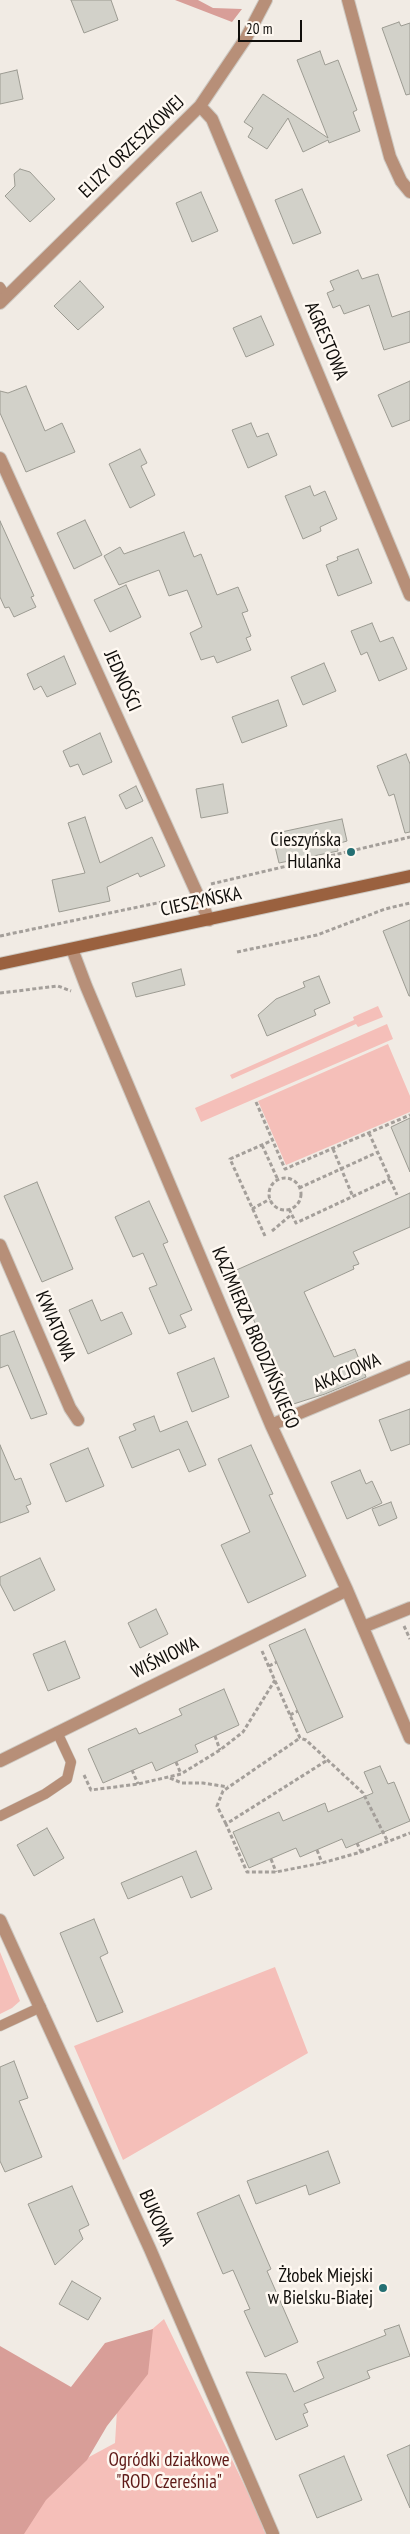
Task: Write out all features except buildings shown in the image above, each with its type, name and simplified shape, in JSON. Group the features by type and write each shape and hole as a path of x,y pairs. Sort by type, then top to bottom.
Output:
{"main road":[{"name":"CIESZYŃSKA","path":"0,964 410,876"}],"street":[{"name":"ELIZY ORZESZKOWEJ","path":"2,296 200,106 246,38 266,0"},
{"path":"348,0 390,157 401,181 410,192"},
{"name":"AGRESTOWA","path":"200,106 212,119 410,595"},
{"name":"JEDNOŚCI","path":"0,458 209,920"},
{"name":"KAZIMIERZA BRODZIŃSKIEGO","path":"72,949 271,1425 347,1590 410,1738"},
{"name":"KWIATOWA","path":"0,1245 70,1408 78,1420"},
{"name":"AKACJOWA","path":"271,1425 410,1367"},
{"name":"WIŚNIOWA","path":"0,1760 347,1590"},
{"path":"363,1627 410,1608"},
{"name":"BUKOWA","path":"0,1920 150,2249 273,2534"}],"lane":[{"path":"0,1816 45,1794 66,1779 71,1762 57,1732"},
{"path":"0,2026 41,2007"}],"path":[{"path":"0,936 178,900 195,888 410,838"},
{"path":"237,952 317,935 385,909 410,903"},
{"path":"256,1102 285,1169 410,1115"},
{"path":"370,1133 397,1195"},
{"path":"265,1236 230,1159 273,1140"},
{"path":"262,1145 278,1180"},
{"path":"332,1148 353,1196"},
{"path":"299,1188 378,1152"},
{"path":"289,1209 299,1200 299,1188 290,1179 278,1180 272,1184 269,1192 270,1199 274,1206 289,1209 296,1223 390,1179"},
{"path":"252,1209 270,1199"},
{"path":"272,1231 292,1214"},
{"path":"255,1634 300,1738 306,1740 326,1761 363,1793 388,1842"},
{"path":"269,1666 277,1662"},
{"path":"83,1772 91,1790 138,1784 181,1774 220,1750 243,1732 275,1680"},
{"path":"290,1715 298,1711"},
{"path":"215,1736 220,1750"},
{"path":"300,1738 223,1791 218,1806 248,1872 276,1872 322,1863 361,1852 410,1833"},
{"path":"226,1824 326,1761"},
{"path":"176,1762 181,1774"},
{"path":"132,1770 138,1784"},
{"path":"170,1778 182,1783 203,1783 228,1787"},
{"path":"357,1843 361,1852"},
{"path":"317,1850 322,1863"},
{"path":"271,1859 276,1872"}],"green space":[{"path":"378,1006 383,1017 358,1027 356,1024 232,1079 230,1075 354,1020 353,1017"},
{"path":"387,1024 393,1039 201,1122 195,1108"},
{"path":"388,1044 410,1096 410,1112 286,1165 258,1101"},
{"path":"0,1952 20,2001 12,2008 0,2014"},
{"path":"275,1967 308,2053 123,2160 74,2046"},
{"name":"Ogródki działkowe \"ROD Czereśnia\"","path":"164,2319 265,2528 263,2529 266,2534 0,2534 0,2505 115,2443 118,2394 142,2338"}],"shaded area":[{"path":"175,0 198,0 213,8 242,9 232,22"},
{"path":"153,2329 148,2374 107,2426 87,2460 46,2500 24,2534 0,2534 0,2346 71,2387 105,2343"}],"place":[{"name":"Cieszyńska Hulanka","path":"351,852"},
{"name":"Żłobek Miejski w Bielsku-Białej","path":"383,2288"}]}
